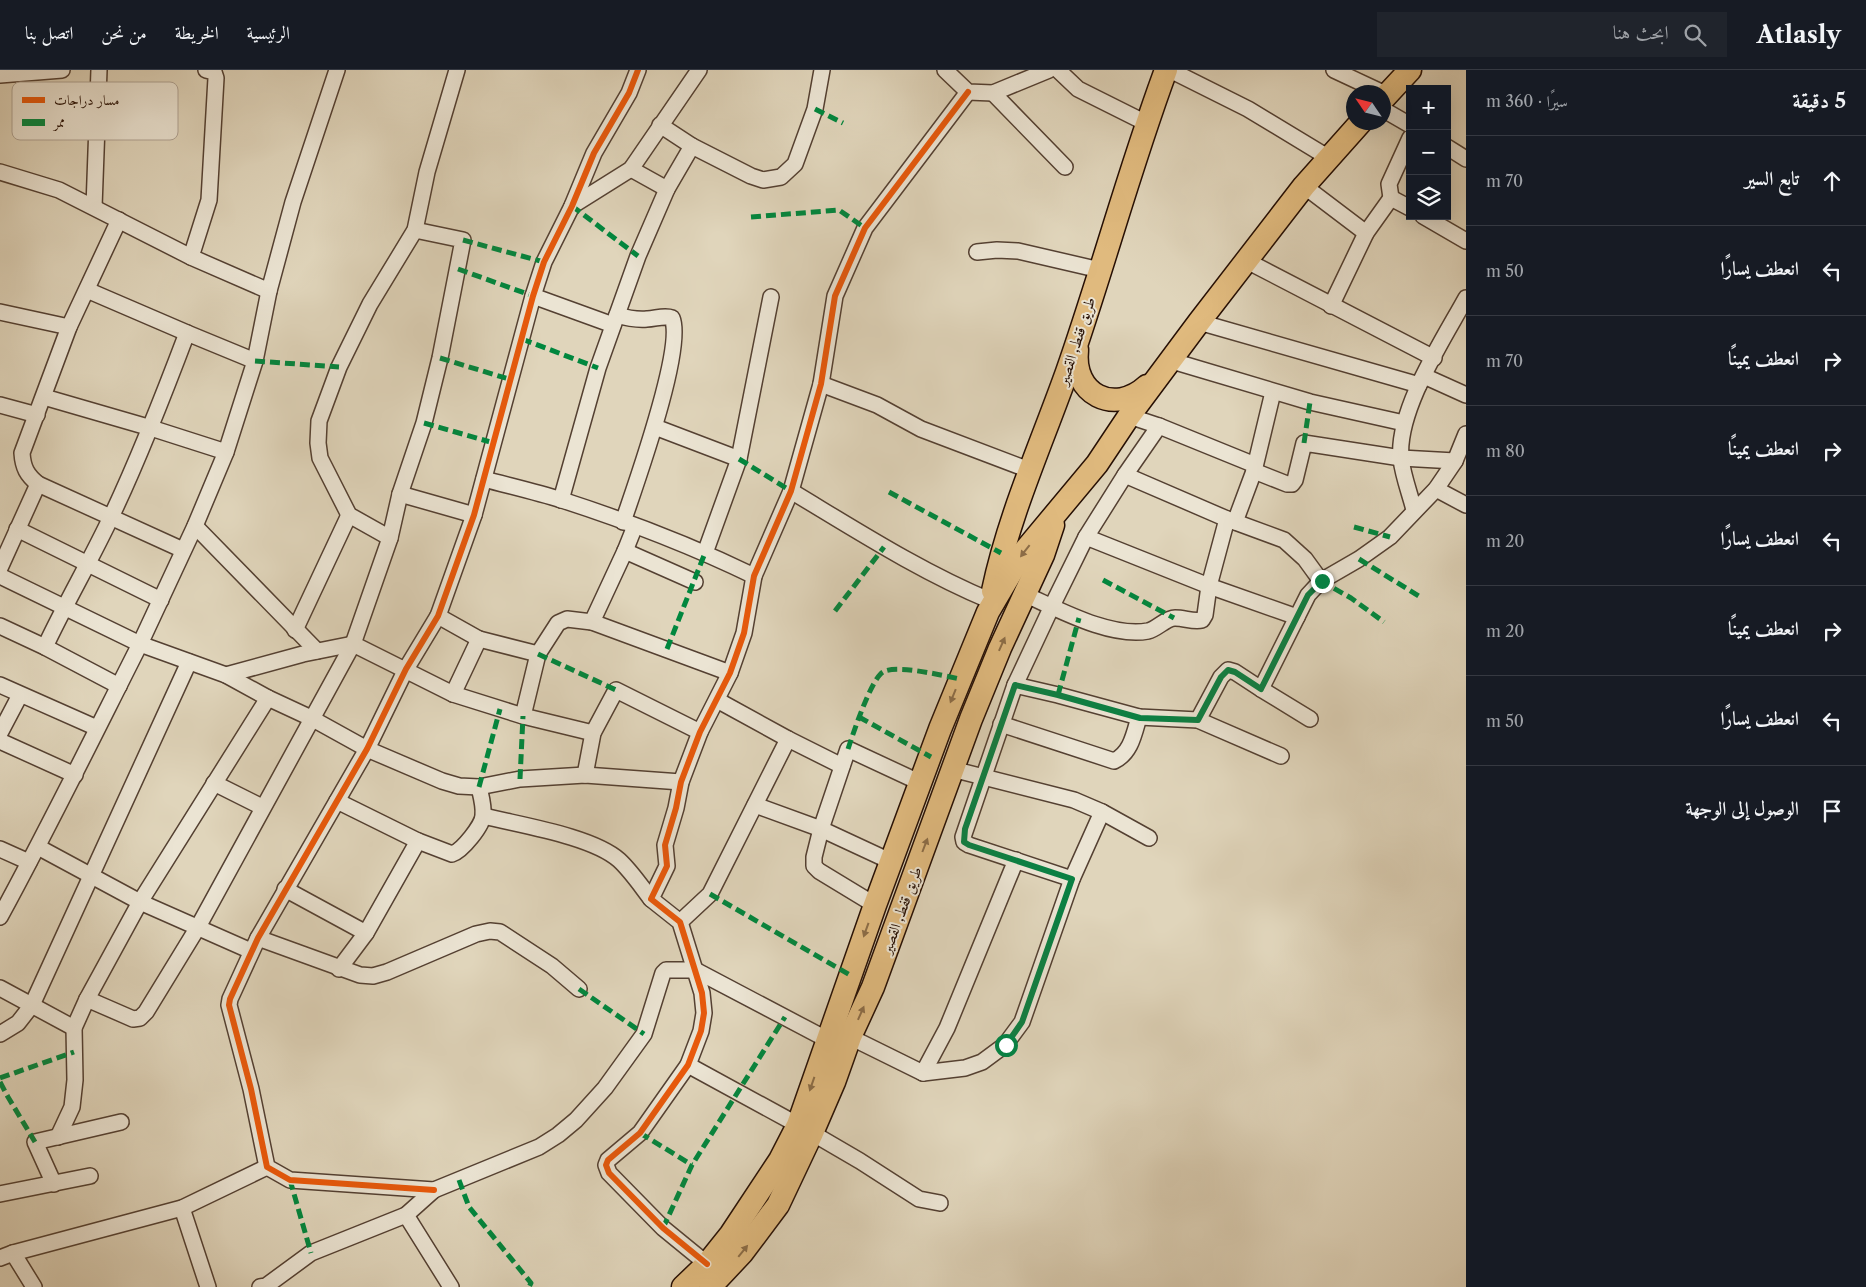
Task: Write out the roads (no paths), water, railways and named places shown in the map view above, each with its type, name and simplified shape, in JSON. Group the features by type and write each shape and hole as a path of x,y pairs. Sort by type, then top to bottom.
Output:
{"main road":[{"name":"طريق قفط, القصير","path":"710,1287 742,1253 778,1205 805,1129 828,1040 875,905 940,729 989,606 1002,553 1029,470 1067,372 1146,123 1166,70"},
{"path":"1391,90 1410,70"},
{"name":"طريق قفط, القصير","path":"989,606 1022,554 1097,464 1129,416 1198,322 1304,186 1354,130"},
{"path":"1080,329 1076,363 1082,381 1093,394 1110,400 1128,399 1142,390 1165,366"},
{"name":"طريق قفط, القصير","path":"683,1287 707,1264 731,1234 780,1160 805,1129 834,1082 850,1037 876,978 952,769 1000,648 1043,555 1057,514"}],"street":[{"path":"0,75 62,70"},
{"path":"191,257 209,200 216,78 214,72 196,70"},
{"path":"1,912 38,847 140,644 195,526 226,452 255,361 269,291 294,202 337,70"},
{"path":"390,538 348,515 320,458 318,443 319,421 339,367 370,304 416,230 426,172 457,70"},
{"path":"434,1190 290,1180 267,1167 252,1089 229,1005 230,999 258,938 368,749 406,669 438,616 474,515 533,296 544,262 572,206 594,153 629,93 638,70"},
{"path":"572,206 631,169 699,70"},
{"path":"660,125 692,146 751,176 763,180 781,177 795,164 815,109 822,70"},
{"path":"945,70 968,92 993,93 1050,70"},
{"path":"1058,70 1078,88 1146,123"},
{"path":"1170,70 1248,109 1329,158"},
{"path":"1334,70 1361,85"},
{"path":"651,899 667,866 665,845 676,808 681,782 700,732 730,673 744,633 754,576 791,491 821,384 835,296 865,228 968,92"},
{"path":"993,93 1066,167"},
{"path":"1391,105 1406,121"},
{"path":"94,206 96,140"},
{"path":"561,500 598,368 638,256 667,189 692,146"},
{"path":"1330,306 1366,233 1391,198 1389,184 1406,147"},
{"path":"1451,150 1466,159"},
{"path":"631,169 667,189"},
{"path":"0,172 59,190 94,206 191,257 269,291"},
{"path":"1304,186 1366,233"},
{"path":"1391,198 1406,206"},
{"path":"120,220 69,327 22,453 23,465 28,476 38,484 184,550"},
{"path":"1430,220 1466,241"},
{"path":"87,999 133,1019 140,1018 146,1012 198,927 262,807 353,644 390,538 400,494 424,423 440,358 463,240 416,230"},
{"path":"977,252 997,250 1018,251 1100,270"},
{"path":"1246,261 1434,358"},
{"path":"87,290 255,361"},
{"path":"533,296 615,320 645,320 668,317 672,318 674,322 671,357 629,524 625,551 592,622"},
{"path":"705,553 739,459 771,297"},
{"path":"1414,510 1401,458 1404,423 1421,381 1466,298"},
{"path":"0,312 69,327"},
{"path":"1198,322 1421,381 1466,395"},
{"path":"45,647 86,562 112,516 151,428 187,333"},
{"path":"1165,366 1404,423"},
{"path":"821,384 878,405 921,429 1029,470"},
{"path":"1024,594 1079,618 1114,630 1149,631 1174,618 1194,621 1202,620 1205,616 1209,586 1231,521 1254,468 1273,392"},
{"path":"44,397 226,452"},
{"path":"0,405 37,415"},
{"path":"1129,416 1159,426 1288,484 1292,484 1295,480 1304,443 1401,458 1455,461"},
{"path":"655,426 739,459"},
{"path":"1072,879 969,845 964,842 965,829 1015,685 1052,606 1086,537 1159,426"},
{"path":"1261,689 1308,595 1322,581 1359,559 1390,537 1436,489 1455,461 1466,434"},
{"path":"1125,475 1231,521 1284,540 1305,560 1322,581"},
{"path":"484,479 561,500 629,524 705,553 754,576"},
{"path":"0,568 38,484"},
{"path":"1436,489 1466,505"},
{"path":"791,491 884,547 968,592 989,606"},
{"path":"400,494 474,515"},
{"path":"295,630 348,515"},
{"path":"195,526 317,651"},
{"path":"18,529 161,600"},
{"path":"1086,537 1209,586 1297,617"},
{"path":"625,551 695,582"},
{"path":"0,576 140,644 226,675 368,749 442,781 459,786 479,787 520,779 585,775 681,782"},
{"path":"438,616 479,639 538,654"},
{"path":"523,716 538,654 558,623 562,620 592,622 730,673"},
{"path":"0,626 45,647 119,686"},
{"path":"453,694 479,639"},
{"path":"226,675 317,651 353,644 453,694 523,716 593,732"},
{"path":"0,1034 18,1023 32,1005 189,662"},
{"path":"1198,720 1221,677 1228,670 1235,672 1310,719"},
{"path":"0,685 97,728"},
{"path":"1015,685 1140,718 1198,720 1282,756"},
{"path":"585,775 593,732 616,690 700,732"},
{"path":"0,733 20,695"},
{"path":"58,1137 72,1107 75,1080 74,1028 87,999 140,902 268,698"},
{"path":"716,700 842,766"},
{"path":"1001,724 1114,760 1122,757 1128,749 1140,718"},
{"path":"680,922 710,894 788,739"},
{"path":"0,741 75,775"},
{"path":"875,905 819,871 814,866 814,857 821,829 848,749 921,783"},
{"path":"952,769 1074,800 1102,812 1149,838"},
{"path":"214,783 262,807"},
{"path":"337,802 418,841 452,854 457,853 466,845 484,816 479,787"},
{"path":"755,805 821,829 892,862"},
{"path":"850,1037 923,1073 964,1068 982,1062 1006,1045 1022,1022 1072,879 1102,812"},
{"path":"484,816 581,840 601,848 619,860 651,899 680,922 702,993 704,1013 702,1031 688,1065 640,1133 608,1160 606,1165 609,1173 663,1228 707,1264"},
{"path":"339,969 366,933 418,841"},
{"path":"38,847 140,902 251,951"},
{"path":"0,849 29,862"},
{"path":"923,1073 947,1028 1016,860"},
{"path":"285,889 366,933"},
{"path":"258,938 339,969 360,975 374,976 476,934 490,931 500,932 544,961 579,989"},
{"path":"265,1286 311,1252 406,1215 434,1190 540,1147 558,1135 576,1120 605,1088 644,1034 664,971 695,970 828,1040"},
{"path":"0,988 74,1028"},
{"path":"688,1065 805,1129 860,1161 919,1199 940,1203"},
{"path":"54,1184 36,1142 121,1122"},
{"path":"34,1287 6,1255 182,1208 267,1167"},
{"path":"0,1194 90,1176"},
{"path":"182,1208 208,1287"},
{"path":"406,1215 451,1287"}]}
